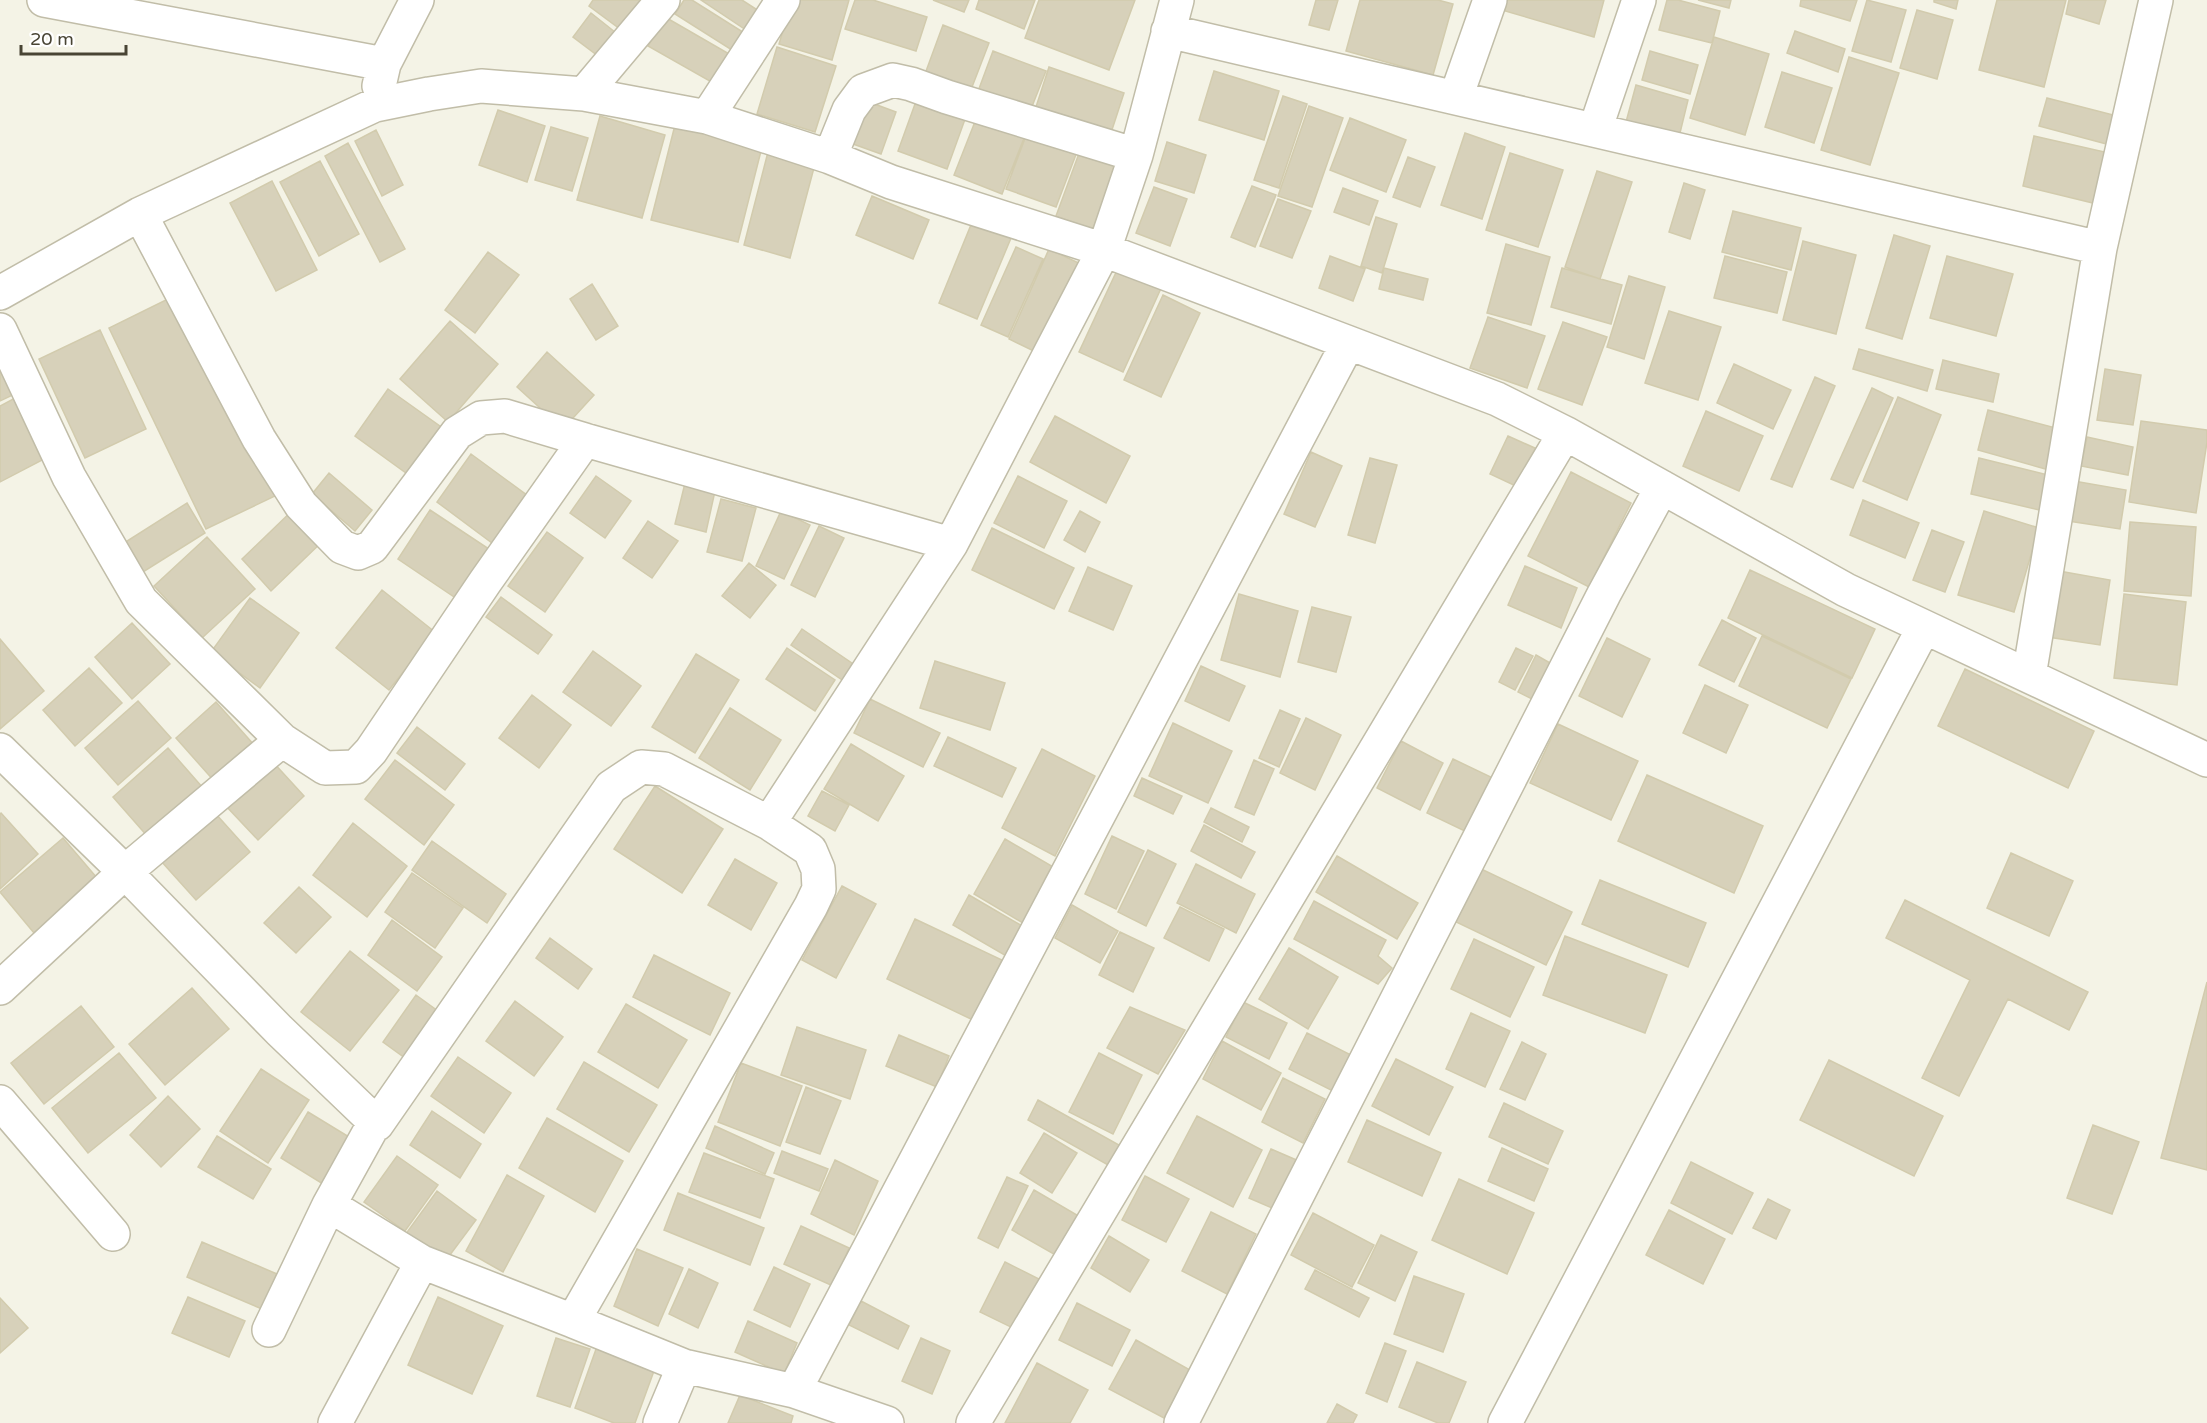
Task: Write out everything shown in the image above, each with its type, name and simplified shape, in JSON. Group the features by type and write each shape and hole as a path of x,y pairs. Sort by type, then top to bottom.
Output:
{"street":[{"path":"44,0 384,64"},
{"path":"375,105 384,64 417,0"},
{"path":"584,94 663,0"},
{"path":"706,117 783,0"},
{"path":"769,823 951,543 1104,250 1136,155 1177,0"},
{"path":"1456,97 1490,0"},
{"path":"1595,130 1639,0"},
{"path":"2029,676 2100,248 2156,0"},
{"path":"1168,31 2100,248"},
{"path":"830,158 849,110 863,91 893,80 1136,155"},
{"path":"0,293 140,214 375,105 481,86 584,94 706,117 830,158 891,182 1104,250 1497,399 1565,433 1846,590 2207,760"},
{"path":"140,214 259,439 301,505 342,547 358,553 372,547 457,433 481,418 505,416 951,543"},
{"path":"0,330 69,477 141,601 282,740 325,768 356,767 371,751 485,582 585,440"},
{"path":"794,1391 1348,342"},
{"path":"973,1423 1565,433"},
{"path":"1181,1423 1604,594 1662,487"},
{"path":"1505,1423 1924,627"},
{"path":"0,988 124,872 282,740"},
{"path":"0,750 279,1030 375,1122"},
{"path":"375,1122 377,1124 611,787 641,768 664,769 769,823 810,850 818,869 819,889 812,906 573,1321"},
{"path":"0,1102 113,1234"},
{"path":"269,1330 329,1205 375,1122"},
{"path":"329,1205 422,1262 684,1366 794,1391 887,1423"},
{"path":"335,1423 422,1262"},
{"path":"660,1423 684,1366"}],"building":[{"path":"593,0 648,0 624,32 589,6"},
{"path":"684,0 692,0 746,34 735,52 675,14"},
{"path":"701,0 742,0 759,11 746,30"},
{"path":"792,0 849,0 832,60 779,44"},
{"path":"855,0 873,0 927,17 916,51 845,29"},
{"path":"933,0 969,0 964,12"},
{"path":"979,0 1035,0 1024,29 976,9"},
{"path":"1039,0 1135,0 1109,70 1025,38"},
{"path":"1316,0 1338,0 1329,30 1309,25"},
{"path":"1360,0 1438,0 1453,4 1433,75 1346,51"},
{"path":"1497,0 1604,0 1594,37 1495,8"},
{"path":"1667,0 1678,0 1720,11 1712,43 1659,30"},
{"path":"1698,0 1731,0 1729,8"},
{"path":"1801,0 1857,0 1850,21 1800,6"},
{"path":"1867,0 1906,10 1891,62 1852,51"},
{"path":"1934,0 1958,0 1956,9 1934,2"},
{"path":"1997,0 2066,0 2044,87 1979,70"},
{"path":"2069,0 2106,0 2099,24 2066,14"},
{"path":"1917,10 1953,20 1937,79 1900,68"},
{"path":"591,13 620,36 602,59 573,37"},
{"path":"665,17 731,55 715,84 648,46"},
{"path":"943,25 989,43 967,100 922,82"},
{"path":"1795,31 1845,49 1838,72 1787,53"},
{"path":"1714,37 1769,54 1745,135 1690,118"},
{"path":"777,47 836,66 815,132 757,114"},
{"path":"993,51 1046,71 1029,114 977,94"},
{"path":"1650,51 1698,65 1690,94 1642,80"},
{"path":"1849,57 1899,73 1870,165 1821,150"},
{"path":"1049,67 1124,93 1108,142 1033,116"},
{"path":"1214,71 1279,91 1264,140 1199,120"},
{"path":"1782,72 1832,88 1814,143 1765,127"},
{"path":"1636,85 1688,100 1679,137 1626,122"},
{"path":"919,93 968,111 947,169 898,151"},
{"path":"1283,96 1307,104 1279,188 1254,180"},
{"path":"2047,98 2121,117 2114,146 2039,126"},
{"path":"869,102 896,112 881,154 853,144"},
{"path":"1309,106 1343,118 1312,207 1278,196"},
{"path":"980,109 1028,128 1002,194 954,175"},
{"path":"498,110 545,126 527,182 479,165"},
{"path":"600,116 665,135 642,218 577,200"},
{"path":"1350,118 1406,140 1386,192 1330,170"},
{"path":"675,125 762,147 738,242 651,220"},
{"path":"1030,125 1080,144 1056,207 1006,189"},
{"path":"551,127 588,138 572,191 535,180"},
{"path":"376,130 403,185 382,196 355,141"},
{"path":"1465,133 1505,147 1482,219 1441,205"},
{"path":"2034,136 2109,153 2097,204 2023,186"},
{"path":"1167,142 1206,155 1194,193 1155,181"},
{"path":"348,143 405,249 380,262 325,156"},
{"path":"1081,148 1123,163 1098,232 1056,216"},
{"path":"768,152 815,164 790,258 744,245"},
{"path":"1510,153 1563,170 1538,247 1486,230"},
{"path":"1408,157 1435,167 1420,207 1393,197"},
{"path":"320,161 359,234 319,256 280,182"},
{"path":"1597,171 1632,182 1600,279 1565,267"},
{"path":"272,181 317,270 276,291 230,203"},
{"path":"1684,183 1705,190 1690,239 1669,232"},
{"path":"1252,186 1276,195 1255,247 1231,237"},
{"path":"1154,187 1187,199 1170,246 1136,233"},
{"path":"1343,188 1378,201 1369,225 1334,212"},
{"path":"872,196 929,220 913,259 856,235"},
{"path":"1278,199 1311,211 1292,258 1260,246"},
{"path":"1733,211 1801,228 1791,270 1722,252"},
{"path":"975,215 1014,231 977,319 939,303"},
{"path":"1376,217 1397,224 1382,273 1361,266"},
{"path":"1894,235 1930,246 1902,339 1866,328"},
{"path":"1803,241 1856,255 1836,334 1783,320"},
{"path":"1506,244 1550,257 1531,325 1487,313"},
{"path":"1016,247 1043,259 1008,337 981,325"},
{"path":"1049,249 1083,265 1042,355 1009,339"},
{"path":"488,252 519,275 475,333 445,310"},
{"path":"1330,256 1365,269 1353,301 1319,288"},
{"path":"1725,256 1787,272 1777,313 1714,298"},
{"path":"1947,256 2013,274 1996,336 1930,318"},
{"path":"1119,266 1162,286 1123,372 1079,352"},
{"path":"1384,268 1428,279 1423,300 1379,289"},
{"path":"1562,268 1622,285 1611,324 1551,307"},
{"path":"1629,276 1665,287 1644,359 1607,347"},
{"path":"592,284 618,326 596,340 570,299"},
{"path":"178,294 275,496 206,529 109,328"},
{"path":"1163,295 1200,313 1161,397 1124,380"},
{"path":"1669,311 1721,327 1698,400 1645,383"},
{"path":"1488,317 1545,336 1527,388 1470,368"},
{"path":"450,321 498,364 448,422 400,379"},
{"path":"1563,322 1607,337 1582,405 1538,389"},
{"path":"100,330 146,429 85,458 39,359"},
{"path":"1859,349 1933,370 1927,391 1853,369"},
{"path":"547,352 594,395 563,429 517,387"},
{"path":"0,358 17,393 0,401"},
{"path":"1943,360 1999,374 1993,402 1936,389"},
{"path":"1734,364 1791,390 1773,429 1717,403"},
{"path":"2105,369 2141,375 2133,425 2097,420"},
{"path":"1815,377 1835,386 1792,487 1771,479"},
{"path":"1872,388 1893,398 1853,488 1831,479"},
{"path":"388,389 451,434 417,481 355,436"},
{"path":"17,397 48,457 0,482 0,406"},
{"path":"1898,397 1941,415 1907,500 1863,481"},
{"path":"1988,410 2067,431 2056,472 1978,450"},
{"path":"1706,411 1763,436 1739,491 1683,466"},
{"path":"1055,416 1130,456 1106,503 1030,462"},
{"path":"2141,421 2207,430 2196,513 2129,502"},
{"path":"1508,436 1537,449 1520,488 1490,474"},
{"path":"2087,437 2133,447 2128,475 2081,466"},
{"path":"1311,452 1342,466 1315,527 1284,514"},
{"path":"471,454 535,501 500,549 437,502"},
{"path":"1370,458 1397,465 1375,543 1348,535"},
{"path":"1979,458 2060,478 2052,513 1971,494"},
{"path":"1571,472 1631,503 1589,587 1528,556"},
{"path":"329,473 372,510 355,531 312,494"},
{"path":"687,475 717,482 706,532 675,524"},
{"path":"596,476 631,501 605,538 570,513"},
{"path":"1018,476 1067,501 1044,548 994,523"},
{"path":"2068,480 2126,490 2120,529 2062,520"},
{"path":"721,499 756,508 742,561 707,552"},
{"path":"1863,500 1919,523 1905,558 1850,535"},
{"path":"187,503 205,533 143,572 124,543"},
{"path":"297,506 327,537 271,591 242,559"},
{"path":"430,510 498,555 466,605 398,559"},
{"path":"781,511 810,525 784,579 756,566"},
{"path":"1080,511 1100,522 1085,552 1064,540"},
{"path":"1984,511 2039,528 2014,612 1958,595"},
{"path":"648,521 678,541 652,578 623,558"},
{"path":"2130,522 2196,527 2191,596 2124,591"},
{"path":"819,526 844,538 815,597 791,585"},
{"path":"992,528 1074,568 1054,609 972,570"},
{"path":"1932,530 1964,542 1945,592 1913,580"},
{"path":"547,532 583,558 545,612 508,586"},
{"path":"207,537 255,589 202,638 154,586"},
{"path":"749,563 776,585 750,618 722,596"},
{"path":"1525,566 1577,588 1561,628 1508,605"},
{"path":"1088,567 1132,586 1113,630 1069,611"},
{"path":"1750,570 1875,629 1852,678 1728,618"},
{"path":"2059,571 2110,580 2100,645 2048,637"},
{"path":"382,590 435,632 389,690 336,648"},
{"path":"1239,594 1298,611 1280,677 1221,660"},
{"path":"2124,594 2186,602 2177,685 2114,678"},
{"path":"501,597 552,635 538,654 486,617"},
{"path":"250,598 299,633 260,688 211,652"},
{"path":"1312,607 1351,617 1336,672 1298,662"},
{"path":"1722,620 1756,638 1734,682 1699,665"},
{"path":"132,623 170,664 132,699 95,657"},
{"path":"802,629 862,670 851,686 791,645"},
{"path":"1762,636 1851,679 1827,728 1739,686"},
{"path":"1607,638 1650,659 1622,717 1579,696"},
{"path":"0,639 44,691 0,729"},
{"path":"787,648 835,680 815,711 766,679"},
{"path":"1516,648 1533,656 1515,690 1499,682"},
{"path":"593,651 641,686 611,726 563,692"},
{"path":"696,654 739,680 695,753 652,727"},
{"path":"1536,655 1552,664 1534,700 1518,692"},
{"path":"935,661 1005,683 990,730 920,708"},
{"path":"1201,666 1245,686 1229,721 1185,701"},
{"path":"89,668 122,703 75,746 43,710"},
{"path":"1965,669 2094,731 2068,788 1938,726"},
{"path":"1705,685 1748,705 1726,753 1683,733"},
{"path":"532,695 571,725 539,768 499,738"},
{"path":"870,699 940,733 923,767 854,733"},
{"path":"138,701 171,738 118,785 85,748"},
{"path":"216,702 255,746 215,782 176,738"},
{"path":"730,708 781,740 750,790 699,758"},
{"path":"1280,710 1300,719 1279,767 1259,758"},
{"path":"1306,718 1341,735 1315,790 1280,773"},
{"path":"1173,723 1232,751 1208,803 1149,776"},
{"path":"1558,724 1638,761 1611,820 1530,783"},
{"path":"417,727 465,764 445,790 397,753"},
{"path":"948,737 1016,768 1002,797 934,766"},
{"path":"1401,741 1443,763 1420,810 1377,788"},
{"path":"851,744 904,776 878,821 824,789"},
{"path":"168,748 203,788 148,837 113,797"},
{"path":"1042,749 1095,776 1055,856 1002,828"},
{"path":"1453,759 1495,779 1469,833 1427,813"},
{"path":"395,760 454,805 424,845 365,799"},
{"path":"1254,760 1274,769 1254,815 1235,807"},
{"path":"272,761 304,796 258,840 225,805"},
{"path":"1647,775 1763,826 1734,893 1618,841"},
{"path":"1142,778 1182,796 1173,814 1134,796"},
{"path":"655,786 723,829 682,893 614,849"},
{"path":"822,791 849,805 835,831 808,816"},
{"path":"1211,808 1249,827 1242,842 1204,822"},
{"path":"215,813 250,852 196,900 161,861"},
{"path":"0,814 38,854 0,889"},
{"path":"353,823 407,866 367,917 313,875"},
{"path":"1204,825 1255,852 1241,878 1191,851"},
{"path":"1112,836 1144,851 1116,909 1085,894"},
{"path":"63,838 97,878 34,933 0,892"},
{"path":"1005,839 1055,868 1023,923 974,894"},
{"path":"432,841 506,894 487,923 412,870"},
{"path":"1148,850 1176,864 1146,926 1118,912"},
{"path":"2011,853 2073,881 2049,936 1987,908"},
{"path":"1337,856 1418,903 1397,939 1316,892"},
{"path":"735,859 777,883 751,930 708,905"},
{"path":"1196,864 1255,894 1236,933 1177,903"},
{"path":"1479,868 1572,912 1546,965 1454,921"},
{"path":"412,873 463,908 435,948 385,912"},
{"path":"1600,880 1706,923 1688,967 1582,924"},
{"path":"842,886 876,904 836,978 802,960"},
{"path":"299,887 331,917 296,953 264,923"},
{"path":"969,895 1024,927 1008,957 953,925"},
{"path":"1905,900 2088,992 2069,1030 2008,999 1959,1096 1922,1078 1970,980 1886,938"},
{"path":"1314,901 1386,940 1378,956 1392,968 1378,984 1294,939"},
{"path":"1072,905 1118,931 1100,963 1055,938"},
{"path":"1180,907 1224,929 1209,961 1164,938"},
{"path":"915,919 1002,960 973,1020 887,979"},
{"path":"392,920 442,957 417,991 368,955"},
{"path":"1120,932 1154,948 1133,992 1099,975"},
{"path":"1565,936 1667,975 1645,1033 1543,995"},
{"path":"550,938 592,969 578,989 536,958"},
{"path":"1474,939 1534,967 1510,1017 1451,989"},
{"path":"1289,948 1338,977 1308,1029 1259,999"},
{"path":"350,951 399,990 350,1051 301,1012"},
{"path":"654,955 730,993 710,1035 633,997"},
{"path":"2207,982 2207,1170 2161,1158"},
{"path":"192,988 229,1029 165,1085 129,1044"},
{"path":"416,995 449,1019 416,1066 383,1042"},
{"path":"515,1001 563,1037 534,1076 486,1041"},
{"path":"1243,1002 1287,1023 1269,1059 1226,1037"},
{"path":"626,1004 687,1040 658,1088 598,1052"},
{"path":"81,1006 114,1047 44,1104 11,1063"},
{"path":"1130,1007 1185,1030 1158,1074 1107,1048"},
{"path":"1471,1013 1510,1031 1485,1087 1446,1069"},
{"path":"797,1027 866,1050 850,1099 781,1075"},
{"path":"1307,1033 1359,1059 1341,1095 1289,1069"},
{"path":"899,1035 949,1056 937,1087 886,1066"},
{"path":"1222,1041 1281,1073 1261,1110 1203,1079"},
{"path":"1522,1042 1546,1054 1525,1100 1500,1089"},
{"path":"119,1053 156,1098 88,1153 52,1108"},
{"path":"1099,1053 1142,1075 1113,1134 1069,1112"},
{"path":"458,1057 511,1093 484,1133 431,1096"},
{"path":"1396,1059 1453,1087 1429,1135 1372,1106"},
{"path":"1829,1060 1943,1116 1914,1176 1800,1120"},
{"path":"584,1062 657,1105 629,1152 557,1109"},
{"path":"741,1063 802,1086 780,1146 718,1122"},
{"path":"261,1069 309,1100 268,1163 220,1131"},
{"path":"1283,1078 1325,1099 1303,1143 1262,1122"},
{"path":"806,1087 841,1101 820,1154 786,1142"},
{"path":"168,1096 200,1129 161,1167 130,1135"},
{"path":"1038,1100 1128,1150 1117,1170 1028,1120"},
{"path":"1504,1103 1563,1131 1548,1164 1489,1137"},
{"path":"432,1111 481,1144 460,1178 410,1145"},
{"path":"308,1112 359,1143 331,1189 281,1158"},
{"path":"1197,1116 1262,1150 1233,1207 1167,1173"},
{"path":"547,1118 623,1161 595,1212 519,1168"},
{"path":"1367,1120 1441,1153 1422,1196 1348,1162"},
{"path":"2093,1125 2139,1142 2112,1214 2067,1198"},
{"path":"715,1126 774,1153 765,1174 706,1148"},
{"path":"1044,1133 1077,1153 1052,1193 1020,1173"},
{"path":"217,1136 271,1169 253,1199 198,1167"},
{"path":"1502,1148 1548,1169 1534,1201 1488,1181"},
{"path":"1271,1149 1308,1165 1286,1214 1249,1198"},
{"path":"782,1151 828,1169 819,1191 774,1173"},
{"path":"704,1153 774,1179 760,1218 689,1192"},
{"path":"397,1156 438,1185 405,1231 364,1202"},
{"path":"835,1160 878,1181 854,1235 811,1214"},
{"path":"1691,1162 1753,1193 1732,1234 1671,1203"},
{"path":"507,1175 544,1196 503,1272 466,1251"},
{"path":"1145,1176 1189,1199 1166,1242 1122,1220"},
{"path":"1007,1177 1028,1186 998,1248 978,1238"},
{"path":"1459,1179 1534,1213 1507,1274 1432,1240"},
{"path":"1034,1190 1082,1218 1059,1257 1012,1230"},
{"path":"437,1191 476,1220 444,1263 405,1235"},
{"path":"678,1193 764,1228 750,1265 664,1230"},
{"path":"1768,1199 1790,1210 1776,1239 1753,1228"},
{"path":"1669,1210 1725,1239 1703,1284 1646,1255"},
{"path":"1211,1212 1256,1234 1227,1294 1182,1271"},
{"path":"1313,1213 1374,1245 1352,1287 1291,1255"},
{"path":"801,1226 849,1248 833,1286 784,1264"},
{"path":"1381,1235 1417,1252 1395,1301 1358,1283"},
{"path":"1109,1236 1149,1260 1130,1292 1091,1268"},
{"path":"202,1242 277,1274 262,1309 187,1277"},
{"path":"637,1249 683,1268 658,1326 614,1306"},
{"path":"1005,1262 1045,1282 1021,1332 980,1312"},
{"path":"774,1267 810,1284 790,1327 754,1310"},
{"path":"689,1269 718,1283 698,1328 669,1314"},
{"path":"1315,1270 1369,1298 1359,1317 1305,1289"},
{"path":"1414,1276 1464,1294 1443,1352 1394,1334"},
{"path":"188,1297 245,1321 229,1357 172,1333"},
{"path":"438,1297 503,1326 472,1394 408,1365"},
{"path":"0,1298 28,1328 0,1353"},
{"path":"861,1301 909,1326 898,1349 849,1325"},
{"path":"1077,1303 1130,1330 1112,1366 1059,1340"},
{"path":"748,1321 797,1343 784,1374 735,1352"},
{"path":"556,1338 590,1349 570,1407 537,1396"},
{"path":"600,1338 658,1360 635,1423 614,1423 575,1408"},
{"path":"921,1338 950,1351 932,1394 902,1381"},
{"path":"1136,1340 1190,1370 1164,1418 1109,1389"},
{"path":"1385,1343 1406,1351 1387,1402 1366,1393"},
{"path":"1417,1362 1466,1382 1449,1423 1438,1423 1399,1407"},
{"path":"1037,1363 1088,1390 1070,1423 1005,1423"},
{"path":"740,1395 793,1416 791,1423 728,1423"},
{"path":"1337,1404 1357,1415 1353,1423 1327,1423"}]}
